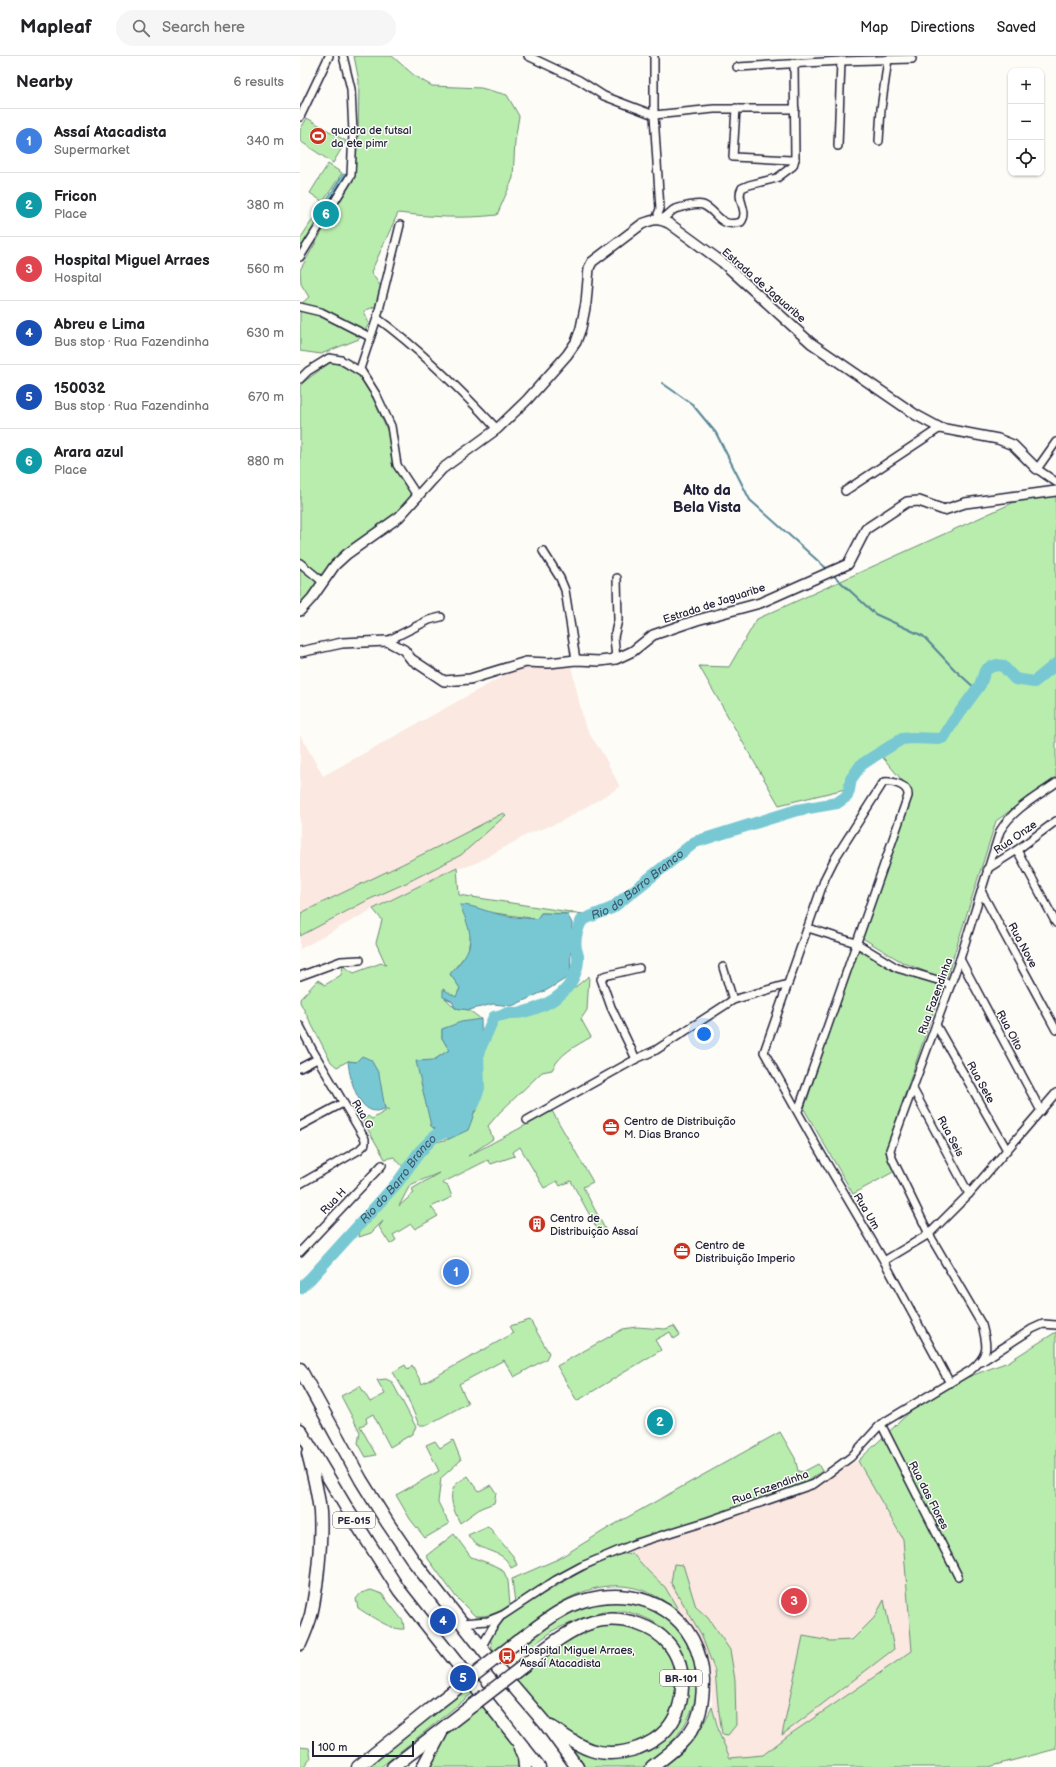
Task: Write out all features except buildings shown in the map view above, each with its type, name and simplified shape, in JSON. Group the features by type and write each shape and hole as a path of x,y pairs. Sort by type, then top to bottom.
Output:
{"highway":[{"name":"BR-101","path":"300,1369 386,1522 415,1563 482,1646 495,1665 544,1722 575,1742 591,1750 608,1753 630,1750 646,1745 666,1730 674,1718 682,1698 680,1667 669,1644 661,1636 652,1630 627,1620 594,1622 579,1627 531,1660 473,1705 445,1726 393,1767"},
{"path":"300,1644 310,1617 314,1598 320,1513 314,1477 303,1435"},
{"name":"PE-015","path":"303,1435 348,1512 399,1590 539,1767"},
{"path":"358,1767 518,1641 568,1607 585,1600 606,1596 639,1599 674,1616 693,1638 698,1650 702,1668 702,1704 697,1720 685,1740 668,1756 652,1767"},
{"path":"544,1722 577,1767"},
{"path":"423,1767 445,1726"},
{"path":"516,1739 524,1757 525,1767"}],"street":[{"path":"300,117 329,56"},
{"path":"300,257 351,175 353,133 351,89 343,56"},
{"path":"528,56 579,80 604,96 654,115 736,108 795,109"},
{"path":"654,56 654,115 660,209 658,214 660,219"},
{"path":"879,141 881,109 888,59"},
{"path":"737,67 794,63 912,59"},
{"path":"838,146 841,61"},
{"path":"300,611 335,565 346,554 399,517 442,470 497,429 527,400 568,355 576,342 586,303 589,268 592,262 642,224 650,220 666,217 674,209 700,205 705,206 723,222 732,224 741,222 744,214 740,194 742,188 778,178 793,166 796,159 794,63"},
{"path":"736,108 733,157 796,159"},
{"name":"Estrada de Jaguaribe","path":"660,219 670,224 722,262 811,343 916,415 940,428 998,439 1013,445 1037,469"},
{"path":"361,372 365,352 377,318 400,226"},
{"path":"300,307 321,312 370,338"},
{"path":"377,318 398,333 460,389 497,429"},
{"path":"300,379 308,371 329,358 342,360 361,372 377,396 391,426 397,465 418,497"},
{"path":"845,491 940,428"},
{"path":"1056,442 1037,469 1056,482"},
{"name":"Estrada de Jaguaribe","path":"387,641 394,643 404,650 411,659 444,681 470,680 526,662 550,663 576,660 600,661 616,659 633,651 653,635 697,620 760,602 848,564 866,529 907,502 920,501 944,510 965,503 1056,491"},
{"path":"543,551 560,578 565,590 576,660"},
{"path":"300,563 323,582"},
{"path":"616,659 614,637 618,620 617,578"},
{"path":"300,652 342,643 387,641 429,620 441,618"},
{"path":"527,1120 636,1059 656,1050 734,1000 788,984 825,878 834,860 884,782 889,781 896,783 906,788 908,796 798,1111"},
{"name":"Rua Fazendinha","path":"462,1623 488,1621 503,1615 556,1580 599,1558 634,1544 708,1521 814,1484 851,1457 881,1424 971,1370 980,1362 985,1352 986,1340 982,1325 929,1234 892,1158 890,1150 960,959 1000,831 1006,820 1014,812 1056,783"},
{"name":"Rua Onze","path":"987,869 1017,850 1056,821"},
{"path":"1017,850 1056,923"},
{"name":"Rua Nove","path":"982,891 1056,1030"},
{"path":"808,928 856,943 897,968 951,984"},
{"name":"Rua Oito","path":"960,959 1041,1111"},
{"path":"300,976 335,962 360,960"},
{"path":"723,967 734,1000"},
{"path":"636,1059 611,1007 602,979 604,976 610,974 639,968"},
{"name":"Rua Um","path":"788,984 764,1052 816,1145 884,1261 950,1382"},
{"name":"Rua Sete","path":"936,1025 1007,1150"},
{"name":"Rua G","path":"300,1026 317,1059 365,1139 362,1148 300,1184"},
{"path":"300,1068 317,1059"},
{"name":"Rua Seis","path":"913,1089 969,1194"},
{"path":"884,1261 929,1234 969,1194 1056,1093"},
{"path":"300,1126 343,1103"},
{"name":"Rua H","path":"300,1252 382,1165"},
{"path":"980,1362 1032,1329 1043,1324 1056,1325"},
{"name":"Rua das Flores","path":"881,1424 958,1576"},
{"name":"Rua Fazendinha","path":"482,1646 492,1628 503,1615"}],"shaded area":[{"path":"523,665 571,666 584,723 603,754 620,787 560,822 528,834 480,861 466,867 457,867 373,909 300,949 300,735 323,776"},
{"path":"858,1461 903,1539 912,1651 789,1735 763,1755 741,1759 730,1758 723,1745 722,1734 712,1707 711,1673 698,1640 682,1620 680,1613 665,1587 630,1551 739,1510"}],"green space":[{"path":"354,56 392,56 416,77 432,86 481,88 507,95 519,116 515,141 513,178 497,215 447,217 398,213 371,272 381,287 376,306 364,311 369,324 359,339 321,354 300,351 300,305 309,297 301,284 300,270 354,176 358,138 359,81"},
{"name":"quadra de futsal da ete pimr","path":"307,118 346,141 333,163 300,141 300,130"},
{"path":"328,164 342,173 323,202 310,193"},
{"path":"322,205 327,208 300,251 300,239"},
{"path":"332,361 358,374 372,396 388,432 393,467 416,494 394,517 345,551 300,610 300,386"},
{"path":"1056,494 1056,777 996,821 946,980 902,962 859,936 911,791 879,753 845,789 779,805 699,666 729,667 757,619 1019,500"},
{"path":"503,813 506,815 461,855 406,883 368,900 300,936 301,913 428,852"},
{"path":"457,867 459,895 583,914 541,913 537,919 495,913 471,931 468,952 450,974 460,988 456,997 443,996 455,1008 469,1010 481,1019 442,1029 442,1038 449,1050 434,1060 431,1126 441,1134 436,1135 404,1168 394,1157 385,1159 363,1121 368,1116 372,1119 389,1109 385,1109 383,1099 356,1062 348,1061 337,1067 331,1062 300,1002 300,999 318,980 325,985 341,975 343,966 354,973 381,963 386,965 376,943 382,920 373,909"},
{"path":"857,949 880,961 942,986 886,1150 895,1171 853,1194 804,1109"},
{"path":"589,976 587,1010 581,1019 591,1037 564,1054 552,1070 542,1072 499,1113 488,1126 493,1139 468,1156 552,1111 593,1182 583,1187 605,1229 599,1232 571,1181 560,1186 557,1181 544,1188 520,1147 513,1152 515,1156 491,1164 488,1160 442,1183 448,1186 452,1197 431,1207 438,1216 415,1229 411,1224 393,1235 396,1240 390,1244 379,1227 383,1221 371,1233 359,1237 360,1228 436,1142 449,1139 476,1111 482,1048 492,1022 534,1014 558,1001","holes":["439,1173 412,1189 414,1193 399,1206 410,1185"]},
{"path":"530,1320 549,1353 546,1359 514,1377 504,1360 459,1384 468,1403 427,1425 419,1425 406,1394 393,1372 405,1365 408,1370 412,1365 422,1384 514,1333 510,1326"},
{"path":"674,1326 680,1335 674,1339 670,1332 655,1340 661,1350 577,1401 557,1366 623,1329 636,1327 665,1329"},
{"path":"1056,1332 1056,1749 988,1767 660,1767 685,1749 697,1735 712,1707 720,1735 730,1758 763,1755 789,1735 912,1651 903,1539 858,1461 933,1390 1008,1362"},
{"path":"386,1379 392,1382 416,1427 412,1434 390,1447 373,1414 366,1418 367,1423 360,1426 376,1455 366,1457 358,1443 360,1432 341,1396 360,1386 370,1402 385,1394 377,1380"},
{"path":"780,1432 795,1458 798,1471 803,1472 818,1464 822,1471 809,1481 757,1502 611,1549 576,1566 515,1603 512,1579 558,1559 610,1527"},
{"path":"453,1440 461,1460 441,1478 438,1502 449,1524 425,1538 410,1519 396,1495 439,1471 426,1445 435,1441 440,1448"},
{"path":"468,1476 479,1491 491,1485 496,1493 494,1503 481,1508 460,1523 453,1504 452,1495 456,1485"},
{"path":"488,1526 513,1556 517,1565 511,1568 502,1556 478,1546 468,1535"},
{"path":"454,1534 471,1557 503,1570 508,1581 510,1605 493,1614 475,1616 456,1597 426,1556"},
{"path":"632,1553 665,1587 680,1613 654,1595 629,1587 605,1586 582,1592 559,1604 536,1618 493,1653 490,1637 504,1617 579,1573 616,1555"},
{"path":"674,1564 683,1565 696,1607 708,1618 730,1650 735,1680 736,1725 728,1735 722,1734 715,1671 701,1634 671,1583"},
{"path":"371,1590 382,1594 403,1621 404,1629 393,1628 358,1608 356,1599 361,1593"},
{"path":"610,1600 644,1605 669,1619 683,1634 693,1652 697,1671 697,1692 691,1711 681,1730 652,1761 645,1766 581,1767 556,1727 505,1674 519,1659 571,1623 556,1629 520,1654 517,1647 553,1621 574,1610","holes":["624,1611 639,1615 652,1621 664,1629 674,1641 661,1629 638,1617 630,1615 612,1613 579,1619 603,1612","677,1645 686,1668 687,1701 681,1712"]},
{"path":"884,1600 894,1649 782,1735 803,1636 830,1641 852,1640 874,1618"},
{"path":"468,1685 474,1692 381,1767 365,1767"},
{"path":"478,1693 540,1767 423,1767 444,1721"},
{"path":"300,1747 309,1748 311,1758 304,1767 300,1767"}],"water":[{"path":"343,174 347,175 329,205 327,203 327,199"},
{"path":"460,905 505,915 537,919 541,913 567,914 572,923 570,976 547,990 512,1006 493,1004 469,1010 455,1008 452,1001 443,997 443,989 456,997 460,988 450,974 464,956 470,942 468,926"},
{"path":"481,1019 482,1047 479,1090 473,1117 468,1130 449,1139 431,1126 416,1061 434,1060 449,1050 442,1038 442,1029 461,1022"},
{"path":"362,1056 371,1060 379,1074 385,1109 376,1111 369,1109 359,1099 355,1091 350,1075 348,1061 356,1062"}],"waterway":[{"path":"662,383 692,404 716,433 750,500 827,569"},
{"path":"832,574 875,614 923,636 955,670 977,690"},
{"name":"Rio do Barro Branco","path":"474,1104 479,1088 478,1053 494,1017 534,1009 560,995 567,988 576,971 578,958 575,945 577,930 582,920 612,908 695,842 797,810 837,803 847,796 851,779 861,765 902,739 939,739 944,737 952,723 980,685 985,671 990,667 997,665 1003,666 1015,679 1034,682 1056,664"},
{"name":"Rio do Barro Branco","path":"300,1288 310,1279 398,1182 420,1151 436,1135 457,1128"}],"place":[{"name":"quadra de futsal da ete pimr","path":"318,136"},
{"name":"Arara azul","path":"326,214"},
{"name":"Centro de Distribuição M. Dias Branco","path":"611,1127"},
{"name":"Centro de Distribuição Assaí","path":"537,1224"},
{"name":"Centro de Distribuição Imperio","path":"682,1251"},
{"name":"Assaí Atacadista","path":"456,1272"},
{"name":"Fricon","path":"660,1422"},
{"name":"Hospital Miguel Arraes","path":"794,1601"},
{"name":"Abreu e Lima","path":"443,1621"},
{"name":"Hospital Miguel Arraes, Assaí Atacadista","path":"507,1656"},
{"name":"150032","path":"463,1678"}],"district":[{"name":"Alto da Bela Vista","path":"707,498"}]}
